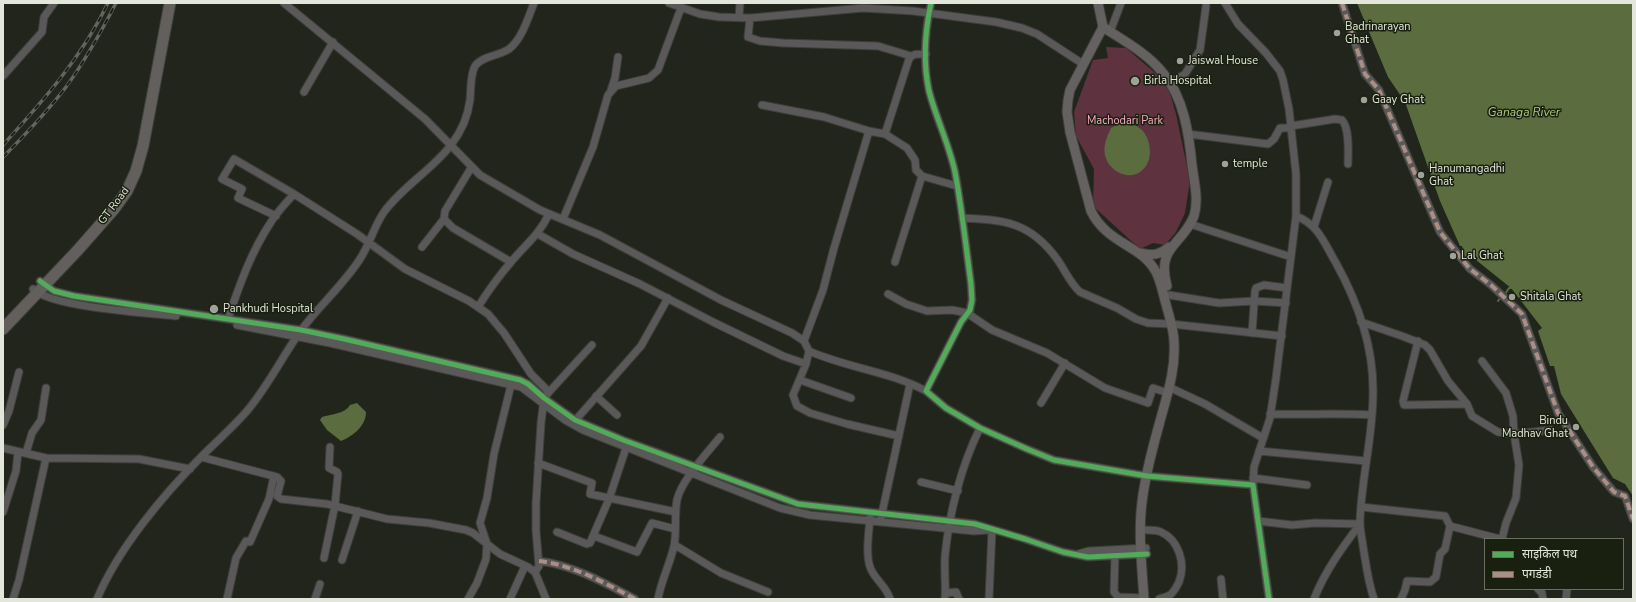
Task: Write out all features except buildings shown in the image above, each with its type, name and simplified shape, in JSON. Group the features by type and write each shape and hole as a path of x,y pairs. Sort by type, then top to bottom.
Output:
{"highway":[{"name":"GT Road","path":"3,329 108,206 127,178 133,162 140,132 163,3"},
{"name":"GT Road","path":"3,320 39,287 114,210 127,191 136,171 144,138 170,3"}],"main road":[{"path":"1098,3 1106,30 1140,51 1163,73 1170,83 1177,99 1188,134 1196,204 1190,224 1168,252 1164,261 1164,273 1170,295 1174,324 1174,363 1171,391 1155,438 1149,476 1144,551"},
{"path":"1106,30 1082,64 1070,90 1067,112 1070,132 1091,211 1107,233 1137,252 1156,271 1174,324"},
{"path":"1137,252 1152,256 1160,254 1175,243"},
{"path":"1145,599 1142,502 1149,476"}],"street":[{"path":"3,76 42,32 44,17 54,3"},
{"path":"284,3 420,114 451,145 471,168 489,181 549,214 600,235 721,300 792,333 804,341 810,351 845,365 879,373 926,391 946,408 980,428 1054,460 1149,476 1307,485"},
{"path":"97,599 114,564 151,514 201,457 231,429 261,394 299,333 319,307 356,265 379,220 389,206 399,194 451,145 464,124 467,114 472,76 476,65 480,61 509,49 515,43 534,3"},
{"path":"669,3 700,14 719,17 750,18 863,8 913,11 996,22 1022,28 1037,34 1082,64"},
{"path":"739,17 740,3"},
{"path":"926,391 961,322 972,305 972,294 957,186 947,142 926,77 928,14 931,3"},
{"path":"1106,30 1121,3"},
{"path":"1225,3 1238,24 1266,53 1280,71 1283,80 1291,127 1296,174 1296,216 1282,336 1270,414 1254,467 1253,482 1269,599"},
{"path":"1342,3 1365,74 1380,90 1440,232 1470,269 1491,285 1522,314 1558,413 1592,467 1614,492 1625,496 1633,519"},
{"path":"1170,83 1185,74 1200,50 1206,6"},
{"path":"611,90 616,86 649,78 658,70 681,8"},
{"path":"750,18 747,35 748,37 760,41 873,45 911,56 926,54"},
{"path":"304,92 333,42"},
{"path":"885,134 911,56"},
{"path":"563,219 593,147 608,95 615,78 618,57"},
{"path":"762,105 806,113 869,131 885,134 907,148 915,160 916,170 922,176 957,186"},
{"path":"1188,134 1268,144 1274,139 1280,128 1335,119 1342,120 1346,126 1347,132 1348,164"},
{"path":"804,341 823,290 869,131"},
{"path":"276,216 238,198 242,189 222,179 234,159 294,194 369,242 389,258 417,276 478,307 488,314 500,327 545,398"},
{"path":"422,247 444,220 444,211 471,168"},
{"path":"895,262 922,176"},
{"path":"1314,227 1328,182"},
{"path":"228,319 255,248 262,235 294,194"},
{"path":"478,307 498,278 524,246 538,234 549,214"},
{"path":"1296,216 1314,227 1340,271 1361,322 1369,350 1373,389 1372,414 1360,524 1374,599"},
{"path":"962,218 1000,221 1022,228 1042,241 1080,292 1142,322 1282,336"},
{"path":"444,220 453,228 511,262"},
{"path":"1190,224 1291,257"},
{"path":"538,234 583,259 625,277 762,346 806,364"},
{"path":"1252,333 1255,290 1259,286 1287,288"},
{"path":"39,287 87,299 228,319 299,333 521,387 545,398"},
{"path":"39,287 62,301 104,308 351,340 514,378 528,384 573,422 626,448 785,510 810,515 881,522 949,525 975,524 1063,552 1088,557 1115,556 1144,551"},
{"path":"888,294 906,304 927,311 952,310 967,313 992,330 1034,347 1065,363 1105,388 1148,403 1152,388 1171,391 1204,404 1263,438"},
{"path":"1170,295 1219,303 1254,301 1286,303"},
{"path":"573,422 641,346 668,298"},
{"path":"1361,322 1418,341 1430,350 1448,380 1467,404 1472,416 1498,432 1514,434 1551,430"},
{"path":"1418,341 1403,401 1404,405 1467,404"},
{"path":"535,572 539,566 536,531 538,462 545,398 592,346"},
{"path":"810,351 793,396 794,401 801,409 847,424 899,436"},
{"path":"1482,361 1506,393 1513,416 1519,465 1516,498 1501,538"},
{"path":"1041,403 1065,363"},
{"path":"3,425 9,411 19,372"},
{"path":"800,380 851,398"},
{"path":"881,522 910,384"},
{"path":"468,599 486,559 487,544 480,523 487,498 494,454 510,385"},
{"path":"26,453 29,438 41,420 46,388"},
{"path":"596,396 617,415"},
{"path":"1270,414 1372,414"},
{"path":"573,422 798,504 882,513 949,525"},
{"path":"959,599 956,592 945,596 945,557 949,525 958,491 971,448 980,428"},
{"path":"658,599 661,584 674,546 677,500 696,466 720,437"},
{"path":"324,558 335,505 338,473 329,468 330,447"},
{"path":"3,448 46,458 139,459 190,469"},
{"path":"557,532 588,544 594,536 626,448"},
{"path":"1259,451 1366,462"},
{"path":"3,512 16,471 18,452"},
{"path":"201,457 274,476 280,479 281,481 277,496 281,499 335,505 395,521 429,523 458,528 473,533 500,554 535,572 546,599"},
{"path":"13,599 19,580 46,458"},
{"path":"538,462 592,483 590,494 676,512"},
{"path":"227,599 236,558 246,541 250,542 269,499 274,476"},
{"path":"921,482 958,491"},
{"path":"1361,507 1445,516 1450,526 1445,549 1440,554 1436,577 1430,582 1407,581 1406,590 1401,599"},
{"path":"342,560 358,511"},
{"path":"871,512 869,565 873,573 886,589 890,599"},
{"path":"1258,521 1292,526 1332,522 1360,524"},
{"path":"594,536 637,552 652,523 675,529"},
{"path":"1314,599 1319,585 1330,564 1360,524"},
{"path":"1450,526 1497,538"},
{"path":"989,599 992,530"},
{"path":"1146,530 1159,531 1170,537 1179,552 1182,564 1182,573 1176,587 1170,595 1159,599"},
{"path":"674,546 722,573 768,592"},
{"path":"1076,555 1089,551 1144,551"},
{"path":"1115,556 1115,595 1118,597 1145,599"},
{"path":"538,561 556,564 573,570 635,599"},
{"path":"510,599 525,566"},
{"path":"1221,579 1223,599"},
{"path":"315,599 320,584"},
{"path":"1539,590 1542,593 1543,599"}],"green space":[{"name":"Machodari Park","path":"1106,47 1126,48 1161,78 1170,93 1190,181 1185,213 1176,232 1165,245 1153,243 1140,249 1093,206 1094,169 1076,136 1074,112 1093,60 1108,58"}],"water":[{"name":"Ganaga River","path":"1357,3 1633,3 1633,496 1625,484 1613,478 1561,394 1554,366 1550,366 1538,331 1542,328 1511,288 1471,256 1465,258 1462,246 1460,246 1440,201 1405,102 1388,77"},
{"path":"1122,119 1123,122 1136,126 1143,131 1149,142 1150,156 1148,162 1145,168 1135,174 1124,175 1114,169 1110,165 1105,155 1105,144 1111,128 1117,125 1116,122"},
{"path":"357,403 366,412 364,422 358,430 341,441 327,430 320,420 322,417 341,412 350,405"}],"waterway":[{"path":"1498,301 1502,295 1505,294 1509,288 1511,288 1511,286"}],"railway":[{"path":"3,145 61,78 98,23 108,3"},
{"path":"3,157 36,123 66,87 80,67 116,3"}],"marked path":[{"path":"1342,3 1365,74 1379,90 1440,232 1470,269 1491,285 1522,314 1558,413 1593,467 1614,492 1625,496 1633,519"},
{"path":"539,561 564,566 600,581 635,599"}],"cycle path":[{"path":"931,3 927,25 925,58 927,80 932,101 955,172 964,228 972,300 970,310 961,322 926,391 946,408 980,428 1054,460 1147,476 1253,485 1269,599"},
{"path":"40,281 54,291 74,296 301,330 520,380 528,384 544,398 575,420 623,440 798,504 975,524 1063,552 1088,557 1147,554"}],"place":[{"name":"Badrinarayan Ghat","path":"1337,33"},
{"name":"Jaiswal House","path":"1180,61"},
{"name":"Birla Hospital","path":"1135,81"},
{"name":"Gaay Ghat","path":"1364,100"},
{"name":"temple","path":"1225,164"},
{"name":"Hanumangadhi Ghat","path":"1421,175"},
{"name":"Lal Ghat","path":"1453,256"},
{"name":"Shitala Ghat","path":"1512,297"},
{"name":"Pankhudi Hospital","path":"214,309"},
{"name":"Bindu Madhav Ghat","path":"1576,427"}]}
